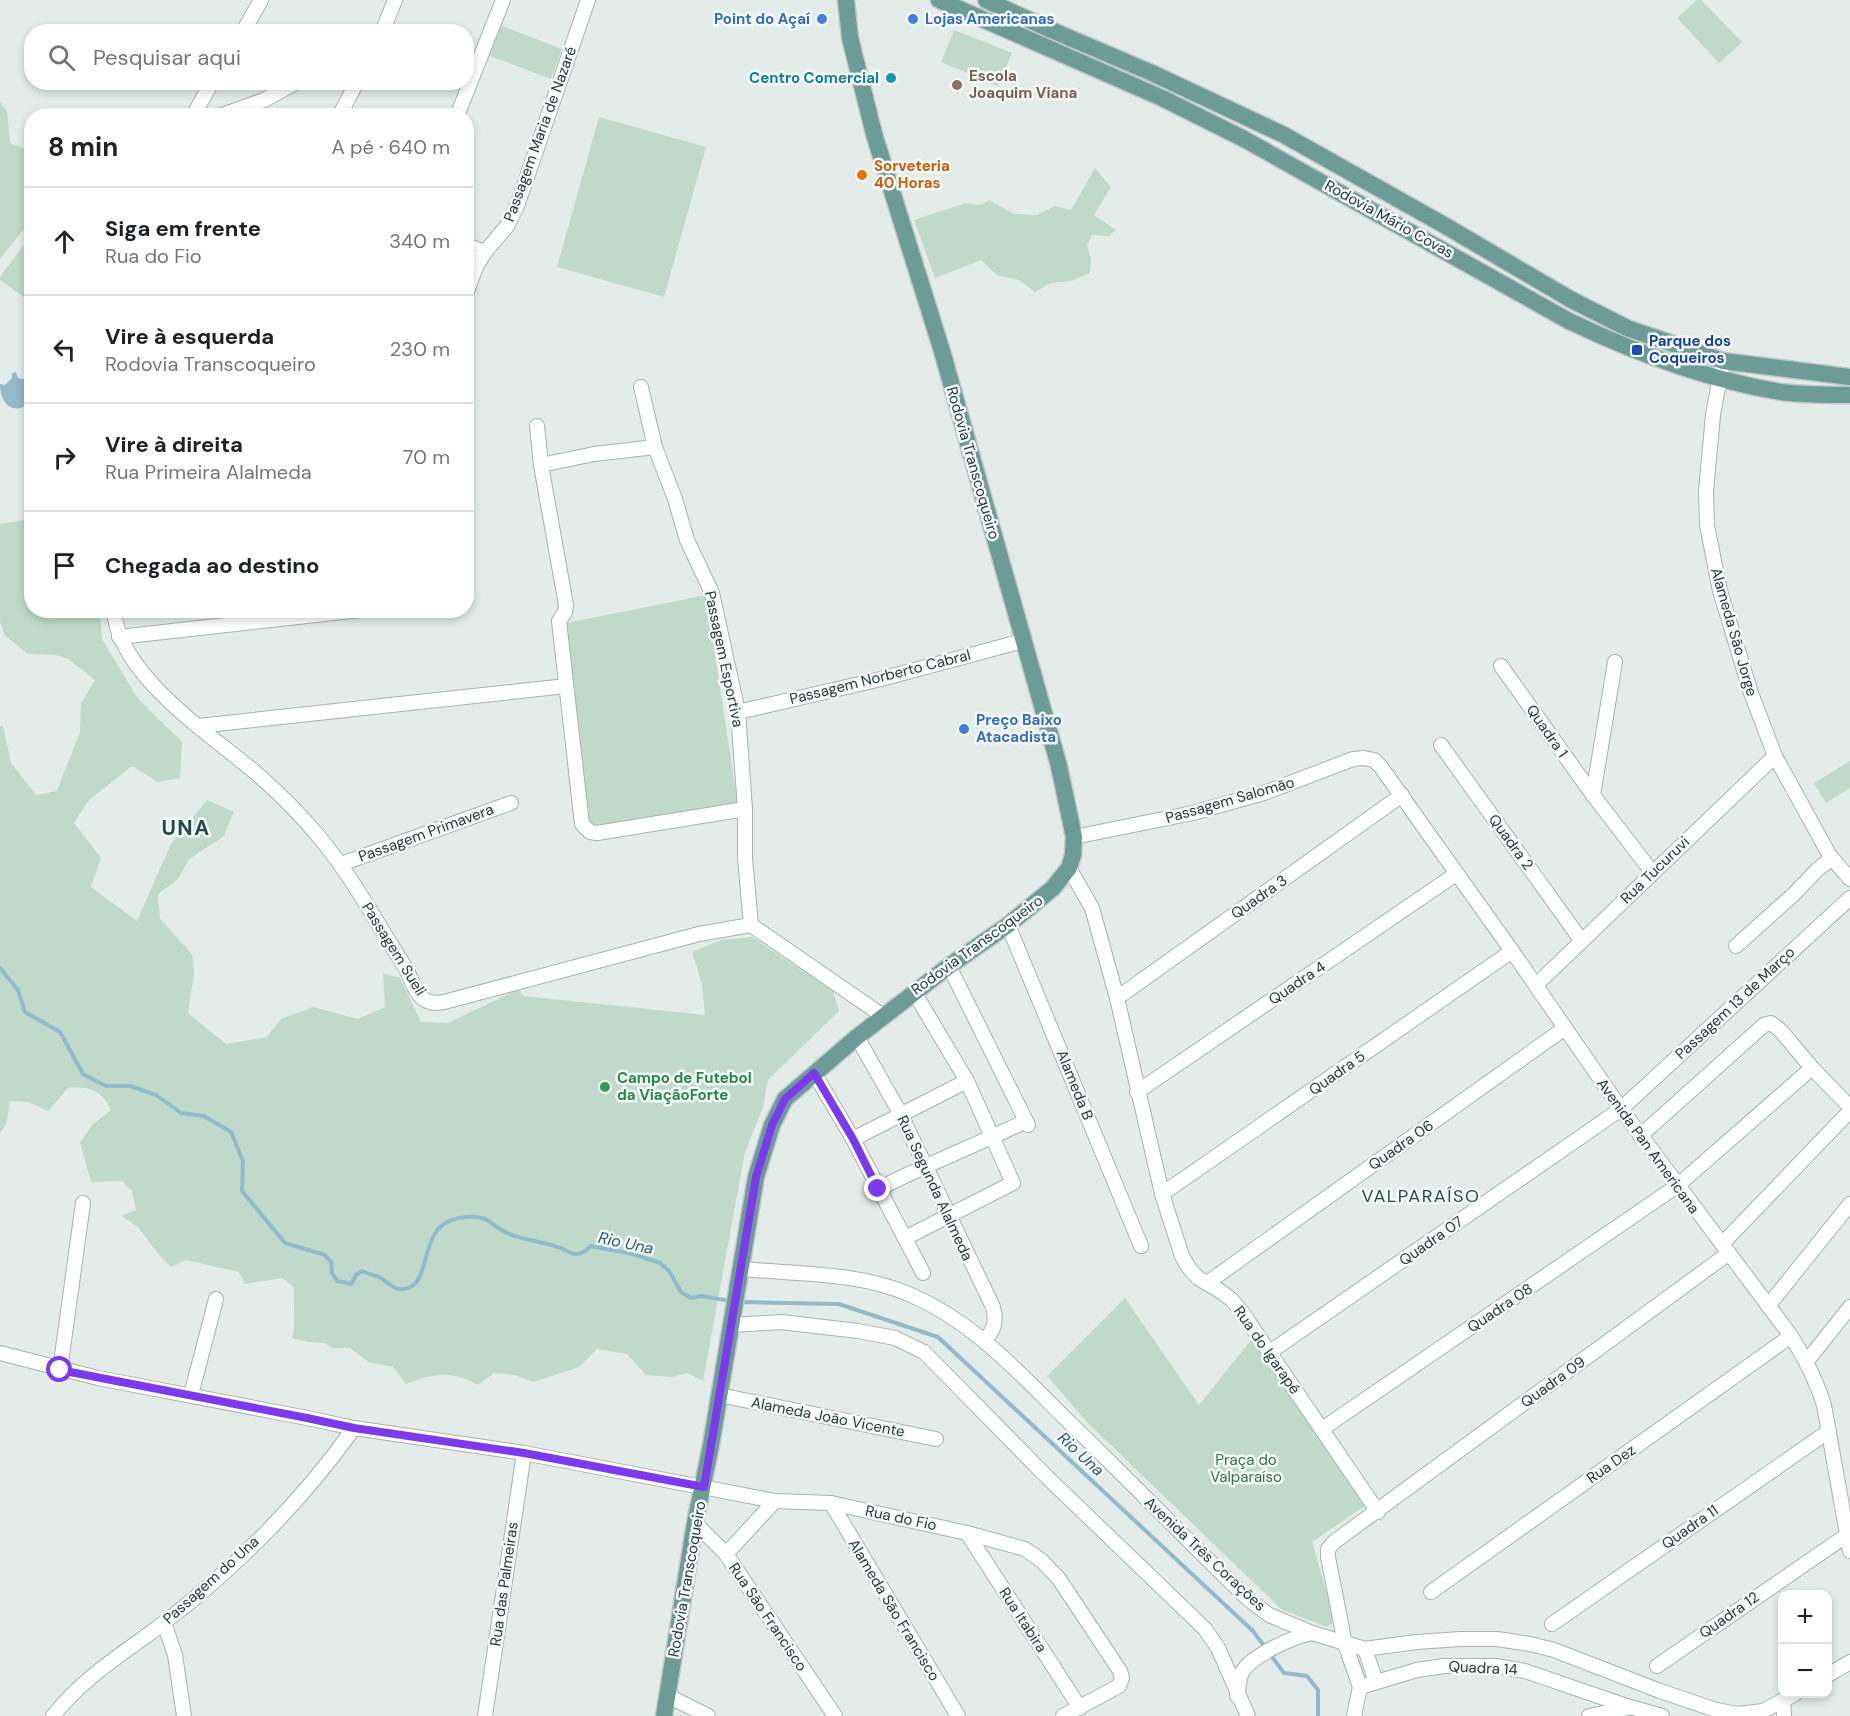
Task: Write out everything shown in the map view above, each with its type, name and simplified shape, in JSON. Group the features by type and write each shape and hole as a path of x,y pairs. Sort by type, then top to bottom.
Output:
{"main road":[{"name":"Rodovia Transcoqueiro","path":"664,1716 695,1523 704,1487 756,1177 772,1125 785,1099 857,1036 949,966 1008,925 1053,888 1068,868 1074,837 1059,766 942,351 868,112 849,38 846,0"},
{"name":"Rodovia Mário Covas","path":"939,0 1162,98 1244,139 1569,321 1614,342 1719,379 1783,392 1850,395"},
{"name":"Rodovia Mário Covas","path":"986,0 1152,73 1284,135 1570,299 1627,328 1723,361 1850,377"}],"street":[{"path":"248,24 261,0"},
{"path":"385,24 395,0"},
{"path":"474,73 503,0"},
{"name":"Passagem Maria de Nazaré","path":"474,272 484,252 507,226 517,206 588,0"},
{"path":"197,108 208,90"},
{"path":"242,108 282,90"},
{"path":"343,108 353,90"},
{"path":"460,108 467,90"},
{"path":"474,248 484,252"},
{"name":"Alameda São Jorge","path":"1723,361 1708,450 1706,491 1708,535 1720,591 1758,714 1774,756 1832,858 1850,879"},
{"name":"Passagem Esportiva","path":"641,387 655,447 675,499 687,540 712,593 738,712 745,809 745,858 751,925"},
{"path":"537,426 541,465 566,605 566,612 559,621 582,824 586,830 597,833 745,809"},
{"path":"541,465 594,454 655,447"},
{"name":"Passagem Sueli","path":"115,618 118,637 145,678 273,789 296,811 341,864 409,974 419,995 426,1000 435,1004 699,934 751,925"},
{"path":"118,637 288,618"},
{"name":"Passagem Norberto Cabral","path":"738,712 881,679 1023,641"},
{"path":"1593,795 1615,662"},
{"name":"Quadra 1","path":"1502,666 1593,795 1652,872"},
{"path":"198,726 566,686"},
{"name":"Quadra 2","path":"1440,745 1581,940"},
{"name":"Rua Tucuruvi","path":"1536,985 1774,756"},
{"name":"Passagem Salomão","path":"1074,837 1193,813 1264,793 1353,759 1374,760 1381,767"},
{"name":"Avenida Pan Americana","path":"1381,767 1640,1136 1677,1186 1726,1245 1807,1360 1817,1382 1829,1431 1850,1551"},
{"name":"Quadra 3","path":"1117,998 1402,795"},
{"name":"Passagem Primavera","path":"341,864 511,803"},
{"path":"1736,946 1832,858"},
{"name":"Rua do Igarapé","path":"1068,868 1092,908 1117,998 1162,1194 1182,1256 1198,1278 1232,1300 1270,1352 1378,1512"},
{"name":"Quadra 4","path":"1137,1092 1456,874"},
{"name":"Passagem 13 de Março","path":"1621,1109 1850,898"},
{"path":"751,925 883,1016"},
{"name":"Alameda B","path":"1008,925 1141,1246"},
{"name":"Quadra 5","path":"1162,1194 1512,951"},
{"path":"878,1189 924,1166 1027,1123 949,966"},
{"path":"905,1238 1013,1183 967,1081 914,992"},
{"path":"1640,1136 1764,1025 1770,1023 1781,1030 1850,1109"},
{"name":"Quadra 06","path":"1207,1283 1565,1028"},
{"name":"Rua Segunda Alalmeda","path":"857,1036 900,1113 993,1307 996,1323 985,1341"},
{"name":"Quadra 08","path":"1322,1429 1677,1186 1812,1068"},
{"path":"814,1073 853,1139 923,1273"},
{"path":"853,1139 900,1113 967,1081"},
{"name":"Quadra 07","path":"1270,1352 1621,1109"},
{"name":"Quadra 09","path":"1378,1512 1726,1245 1850,1109"},
{"path":"60,1370 83,1203"},
{"path":"1768,1306 1850,1204"},
{"name":"Avenida Três Corações","path":"740,1273 869,1282 910,1294 945,1311 985,1341 1248,1599 1269,1615 1312,1633 1365,1649 1416,1642 1497,1639 1554,1650 1660,1691 1716,1710 1738,1714 1763,1711 1787,1698"},
{"path":"191,1395 216,1299"},
{"path":"1807,1360 1850,1307"},
{"path":"733,1320 781,1322 858,1331 895,1338 924,1352 1048,1478 1205,1629 1218,1648 1248,1716"},
{"name":"Rua Dez","path":"1431,1592 1791,1336"},
{"name":"Rua do Fio","path":"0,1353 60,1370 354,1428 524,1453 775,1501 831,1503 967,1533 1025,1549 1042,1561 1059,1579 1120,1671 1122,1682 1080,1708"},
{"name":"Alameda João Vicente","path":"719,1395 936,1439"},
{"name":"Passagem do Una","path":"53,1716 105,1664 164,1623 217,1579 328,1464 354,1428"},
{"name":"Quadra 11","path":"1552,1624 1829,1431"},
{"name":"Rua das Palmeiras","path":"485,1716 524,1453"},
{"path":"726,1554 775,1501"},
{"name":"Alameda São Francisco","path":"831,1503 958,1716"},
{"path":"1353,1713 1360,1687 1345,1644 1328,1549 1334,1542 1378,1512"},
{"name":"Rua São Francisco","path":"695,1523 726,1554 835,1716"},
{"name":"Rua Itabira","path":"967,1533 1080,1708"},
{"name":"Quadra 12","path":"1657,1666 1847,1535"},
{"path":"164,1623 175,1655 184,1716"},
{"path":"1238,1696 1240,1676 1249,1664 1282,1642 1312,1633"},
{"path":"1365,1649 1376,1682"},
{"name":"Quadra 14","path":"1360,1687 1418,1670 1444,1666 1496,1666 1525,1671 1631,1712"},
{"path":"1832,1673 1847,1666"},
{"path":"668,1696 708,1716"},
{"path":"1784,1716 1789,1698"},
{"path":"1063,1716 1080,1708"},
{"path":"1589,1716 1631,1712 1662,1716"}],"green space":[{"path":"1697,0 1701,0 1742,42 1719,63 1677,18"},
{"path":"497,24 562,49 551,79 485,54"},
{"path":"954,30 1012,53 998,86 941,62"},
{"path":"0,102 7,111 10,143 24,149 24,229 0,259"},
{"path":"599,117 706,147 664,297 557,267"},
{"path":"1095,168 1111,187 1094,215 1116,230 1109,236 1092,235 1087,245 1091,259 1090,273 1071,281 1051,283 1035,292 1019,280 997,275 981,260 935,278 914,220 966,203 981,205 989,200 1014,214 1037,215 1055,206 1071,210"},
{"path":"24,244 24,297 0,280"},
{"path":"24,520 24,618 100,618 102,639 138,699 182,742 180,778 158,782 132,766 89,800 74,823 101,858 91,887 137,921 171,844 207,800 234,812 223,837 189,859 178,879 158,894 160,919 192,954 194,974 188,1013 226,1044 267,1037 281,1019 313,1007 358,1019 385,1007 383,973 400,978 421,1022 448,1023 519,989 523,996 705,1015 702,984 692,952 721,940 752,937 833,991 839,1011 768,1080 763,1107 745,1152 703,1381 687,1373 672,1377 646,1375 627,1354 597,1349 579,1367 533,1382 515,1375 494,1373 478,1385 450,1375 425,1377 406,1384 393,1367 369,1362 350,1348 333,1348 324,1343 292,1338 294,1287 282,1278 245,1284 239,1272 186,1260 171,1267 138,1227 121,1216 136,1210 132,1191 122,1181 91,1182 80,1142 93,1124 111,1110 99,1094 88,1089 68,1088 48,1111 28,1102 10,1101 6,1124 0,1133 0,726 3,726 11,763 36,795 57,791 80,732 81,703 95,680 68,659 56,655 28,654 5,636 0,622 0,524"},
{"path":"706,595 738,806 589,830 562,624"},
{"path":"1850,761 1850,788 1826,803 1814,783"},
{"name":"Praça do Valparaíso","path":"1125,1298 1199,1405 1251,1340 1366,1505 1312,1542 1335,1621 1327,1627 1282,1610 1088,1423 1047,1376"}],"water":[{"path":"16,372 18,378 24,379 24,407 13,408 2,397 0,384 5,385 12,378 12,373"}],"waterway":[{"name":"Rio Una","path":"0,968 18,990 25,1012 60,1032 83,1074 106,1086 130,1086 156,1095 181,1113 204,1116 231,1132 243,1161 242,1191 285,1243 325,1255 331,1262 332,1273 337,1281 351,1284 356,1275 362,1271 379,1277 397,1289 414,1285 420,1276 432,1239 439,1228 451,1220 475,1217 485,1219 512,1235 556,1246 574,1254 582,1253 591,1246 633,1254 660,1263 669,1271 681,1292 691,1298 701,1296 731,1301"},
{"name":"Rio Una","path":"739,1302 839,1304 938,1337 1253,1631 1284,1673 1307,1676 1318,1690 1318,1716"}],"place":[{"name":"Point do Açaí","path":"822,19"},
{"name":"Lojas Americanas","path":"913,19"},
{"name":"Centro Comercial","path":"891,78"},
{"name":"Escola Joaquim Viana","path":"957,85"},
{"name":"Sorveteria 40 Horas","path":"862,175"},
{"name":"Parque dos Coqueiros","path":"1637,350"},
{"name":"Preço Baixo Atacadista","path":"964,729"},
{"name":"Campo de Futebol da ViaçãoForte","path":"605,1087"}],"district":[{"name":"UNA","path":"186,828"},
{"name":"VALPARAÍSO","path":"1421,1196"}],"route":[{"path":"60,1370 354,1428 524,1453 704,1487 756,1177 772,1125 785,1099 814,1073 853,1139 878,1189"}]}
